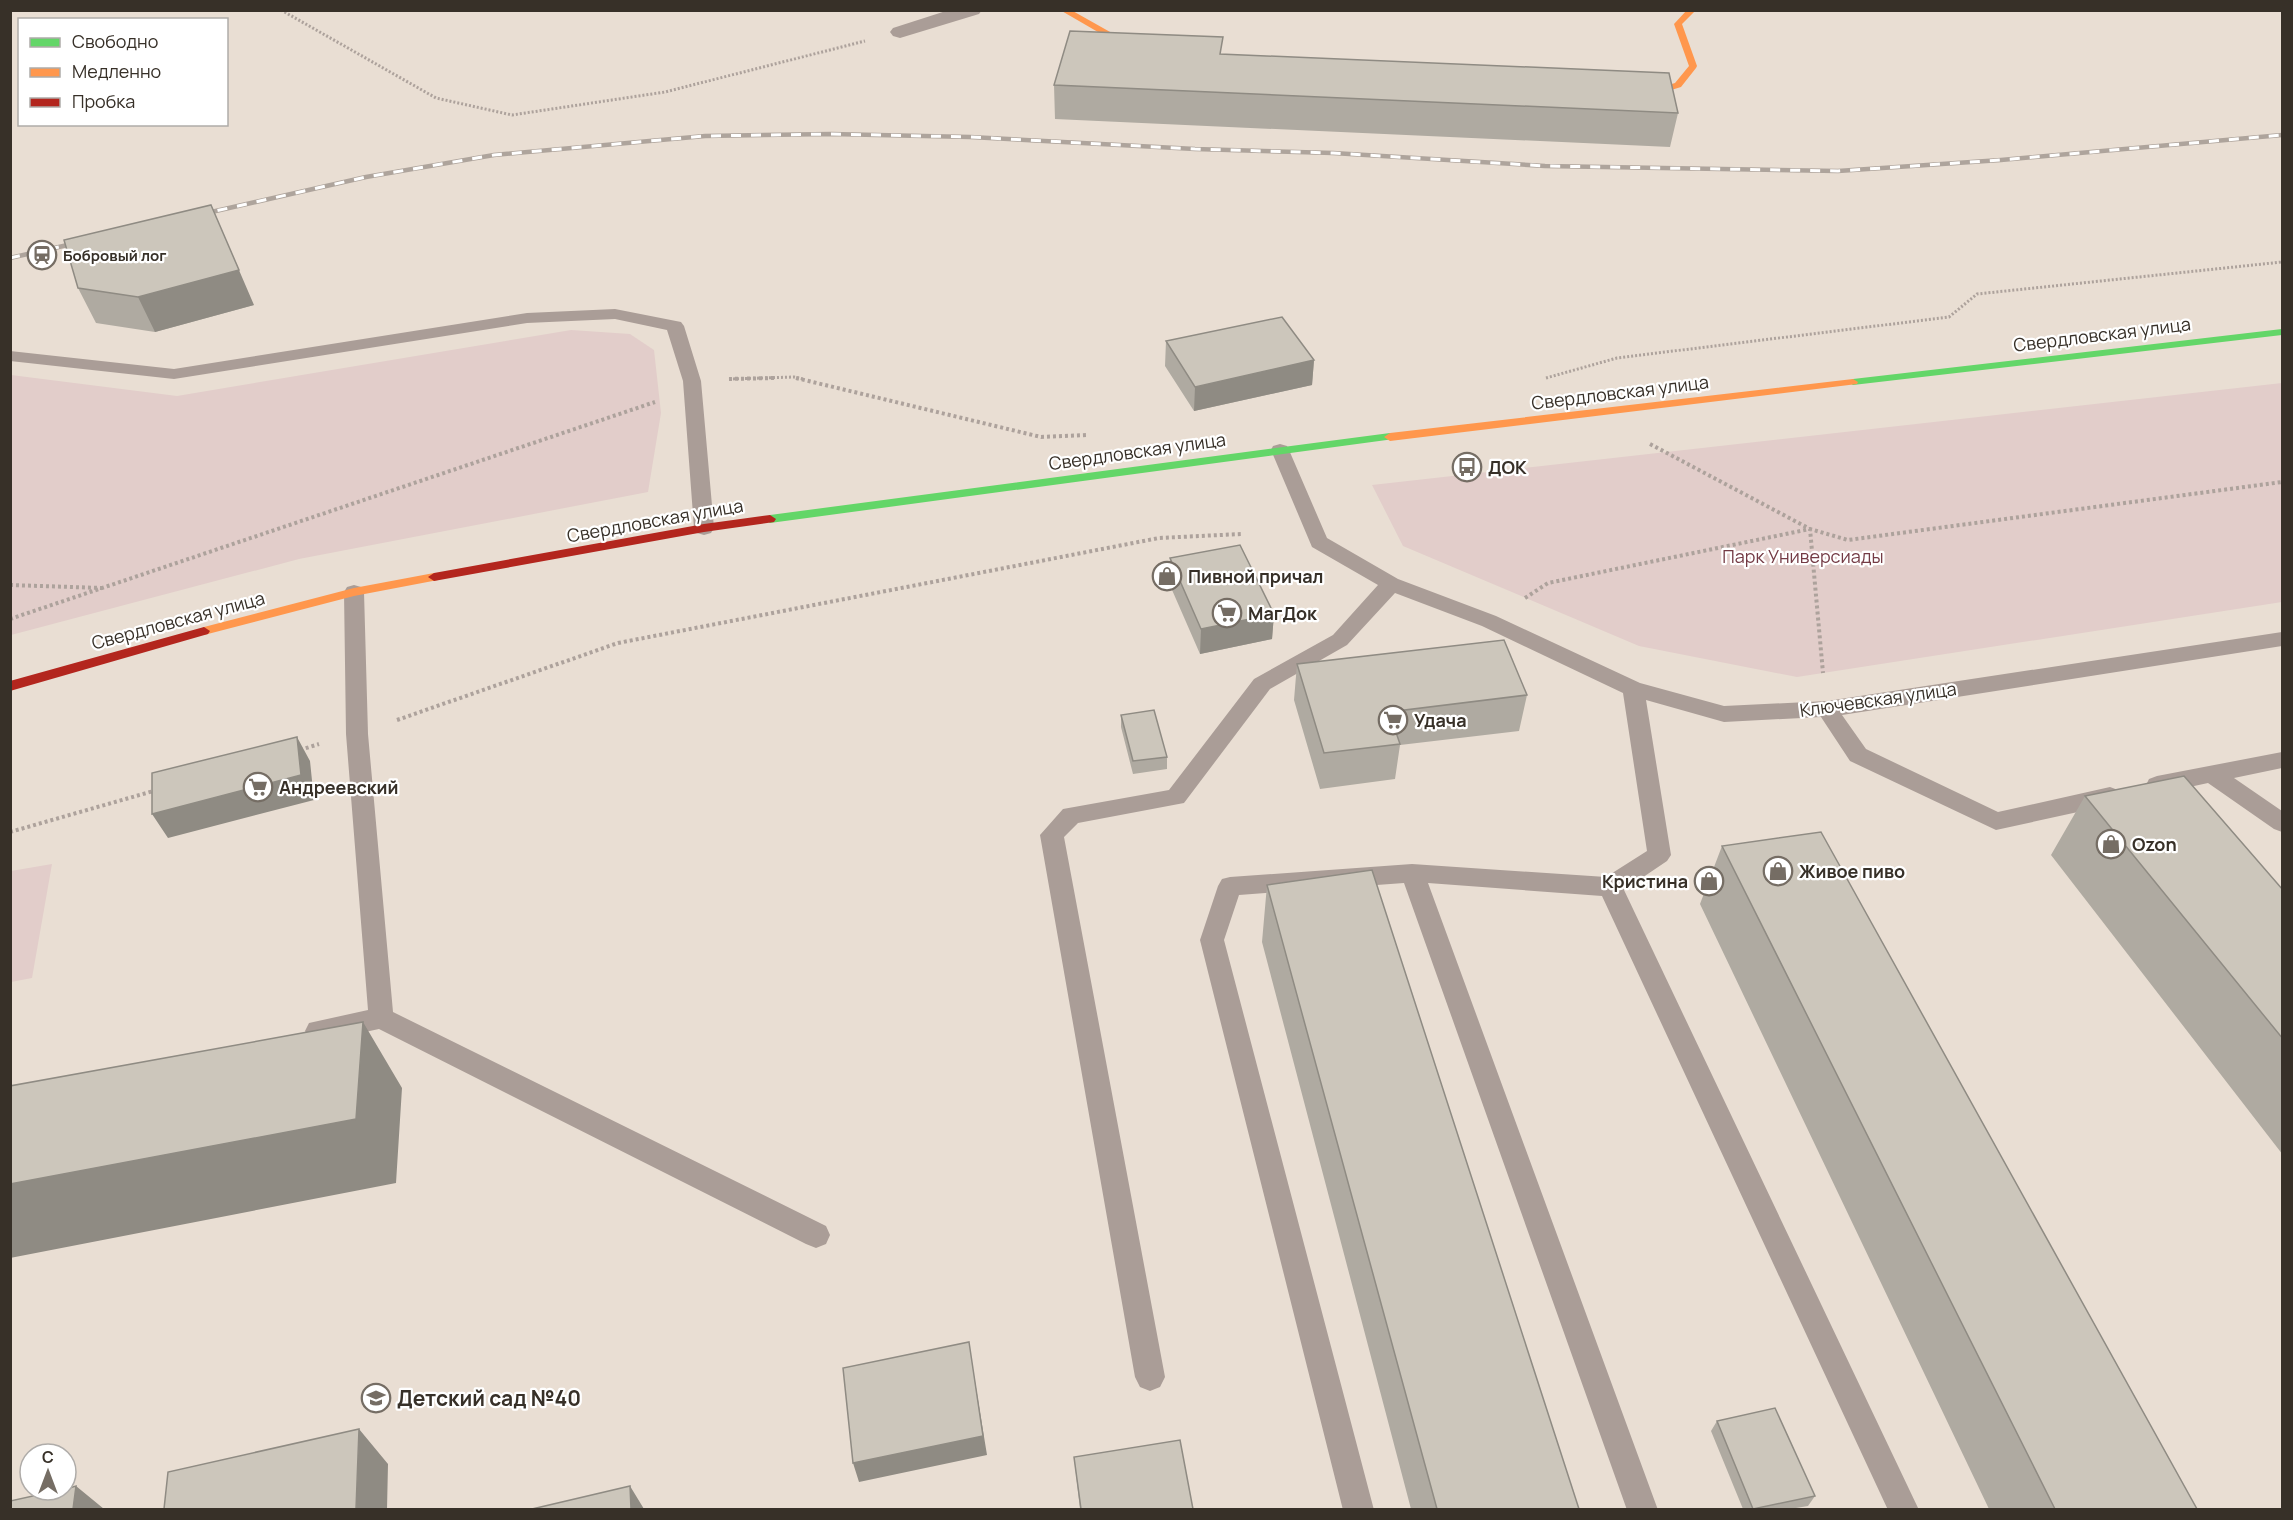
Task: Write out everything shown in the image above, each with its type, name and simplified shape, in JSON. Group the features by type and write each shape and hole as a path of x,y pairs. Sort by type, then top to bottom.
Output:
{"main road":[{"path":"1064,10 1132,48 1154,52"},
{"path":"1609,93 1645,94 1678,85 1694,66 1678,24 1692,10"},
{"name":"Свердловская улица","path":"10,686 135,649 354,592 704,528 1280,450 2283,332"}],"street":[{"path":"900,32 972,10"}],"lane":[{"path":"10,356 174,374 527,318 615,314 675,326 692,381 704,528"},
{"name":"Ключевская улица","path":"1280,450 1319,542 1391,584 1489,621 1633,689 1724,714 1827,709 2283,639"},
{"path":"1150,1377 1052,834 1071,815 1176,796 1262,684 1341,640 1391,584"},
{"path":"354,592 357,734 381,1018"},
{"path":"1359,1509 1212,940 1230,886 1412,873 1610,887 1659,855 1633,689"},
{"path":"1827,709 1858,755 1996,821 2210,773 2283,760"},
{"path":"2210,773 2283,823"},
{"path":"1412,873 1643,1509"},
{"path":"1610,887 1904,1509"},
{"path":"300,1034 381,1018 816,1235"}],"path":[{"path":"281,10 436,98 512,115 665,92 900,32"},
{"path":"1543,379 1617,358 1949,317 1977,294 2283,262"},
{"path":"10,619 666,398 692,381 794,377 1041,437 1095,434"},
{"path":"1647,443 1810,529 1848,540 2283,482"},
{"path":"1489,621 1548,583 1810,529"},
{"path":"1810,529 1827,709"},
{"path":"299,750 357,734 618,643 1159,538 1241,534"},
{"path":"10,585 106,588"},
{"path":"10,832 160,789"}],"green space":[{"path":"571,330 630,334 654,350 661,413 648,492 299,559 11,635 11,375 177,396"},
{"name":"Парк Универсиады","path":"2282,383 2282,602 1797,677 1639,646 1403,546 1372,485"},
{"path":"52,864 32,978 11,982 11,871"}],"building":[{"path":"1070,31 1223,37 1220,54 1669,73 1678,113 1054,85"},
{"path":"211,205 239,270 138,297 78,288 64,240"},
{"path":"1282,317 1314,360 1195,387 1166,341"},
{"path":"1240,545 1274,614 1201,629 1170,558"},
{"path":"1504,640 1527,695 1389,712 1400,744 1324,753 1297,664"},
{"path":"1154,710 1167,757 1133,761 1121,715"},
{"path":"297,737 301,775 152,814 152,773"},
{"path":"2184,776 2283,890 2283,1039 2085,796"},
{"path":"1821,832 2197,1509 2055,1509 1722,846"},
{"path":"1372,870 1579,1509 1437,1509 1267,885"},
{"path":"363,1022 356,1119 10,1184 10,1086"},
{"path":"969,1342 983,1436 853,1463 843,1368"},
{"path":"1775,1408 1815,1496 1753,1509 1717,1421"},
{"path":"359,1429 356,1509 164,1509 168,1472"},
{"path":"1180,1440 1193,1509 1081,1509 1074,1457"},
{"path":"630,1486 631,1509 532,1509"},
{"path":"18,1499 18,1502 74,1502 73,1509 10,1509 10,1501"}],"railway":[{"path":"198,215 366,177 494,155 705,136 831,134 970,137 1195,149 1333,153 1545,166 1838,171 2001,160 2282,135"},
{"path":"10,258 81,242"}],"traffic: fast":[{"path":"1853,382 2282,332"},
{"path":"770,519 1390,437"}],"traffic: slow":[{"path":"1064,10 1132,48 1145,51"},
{"path":"1629,94 1645,95 1678,85 1693,66 1678,24 1692,10"},
{"path":"1390,437 1853,382"},
{"path":"204,631 354,592 434,577"}],"traffic: jam":[{"path":"434,577 704,528 770,519"},
{"path":"10,686 204,631"}],"place":[{"name":"Бобровый лог","path":"42,255"},
{"name":"ДОК","path":"1467,467"},
{"name":"Пивной причал","path":"1167,576"},
{"name":"МагДок","path":"1227,613"},
{"name":"Удача","path":"1393,720"},
{"name":"Андреевский","path":"258,787"},
{"name":"Ozon","path":"2111,844"},
{"name":"Живое пиво","path":"1778,871"},
{"name":"Кристина","path":"1709,881"},
{"name":"Детский сад №40","path":"376,1398"}]}
